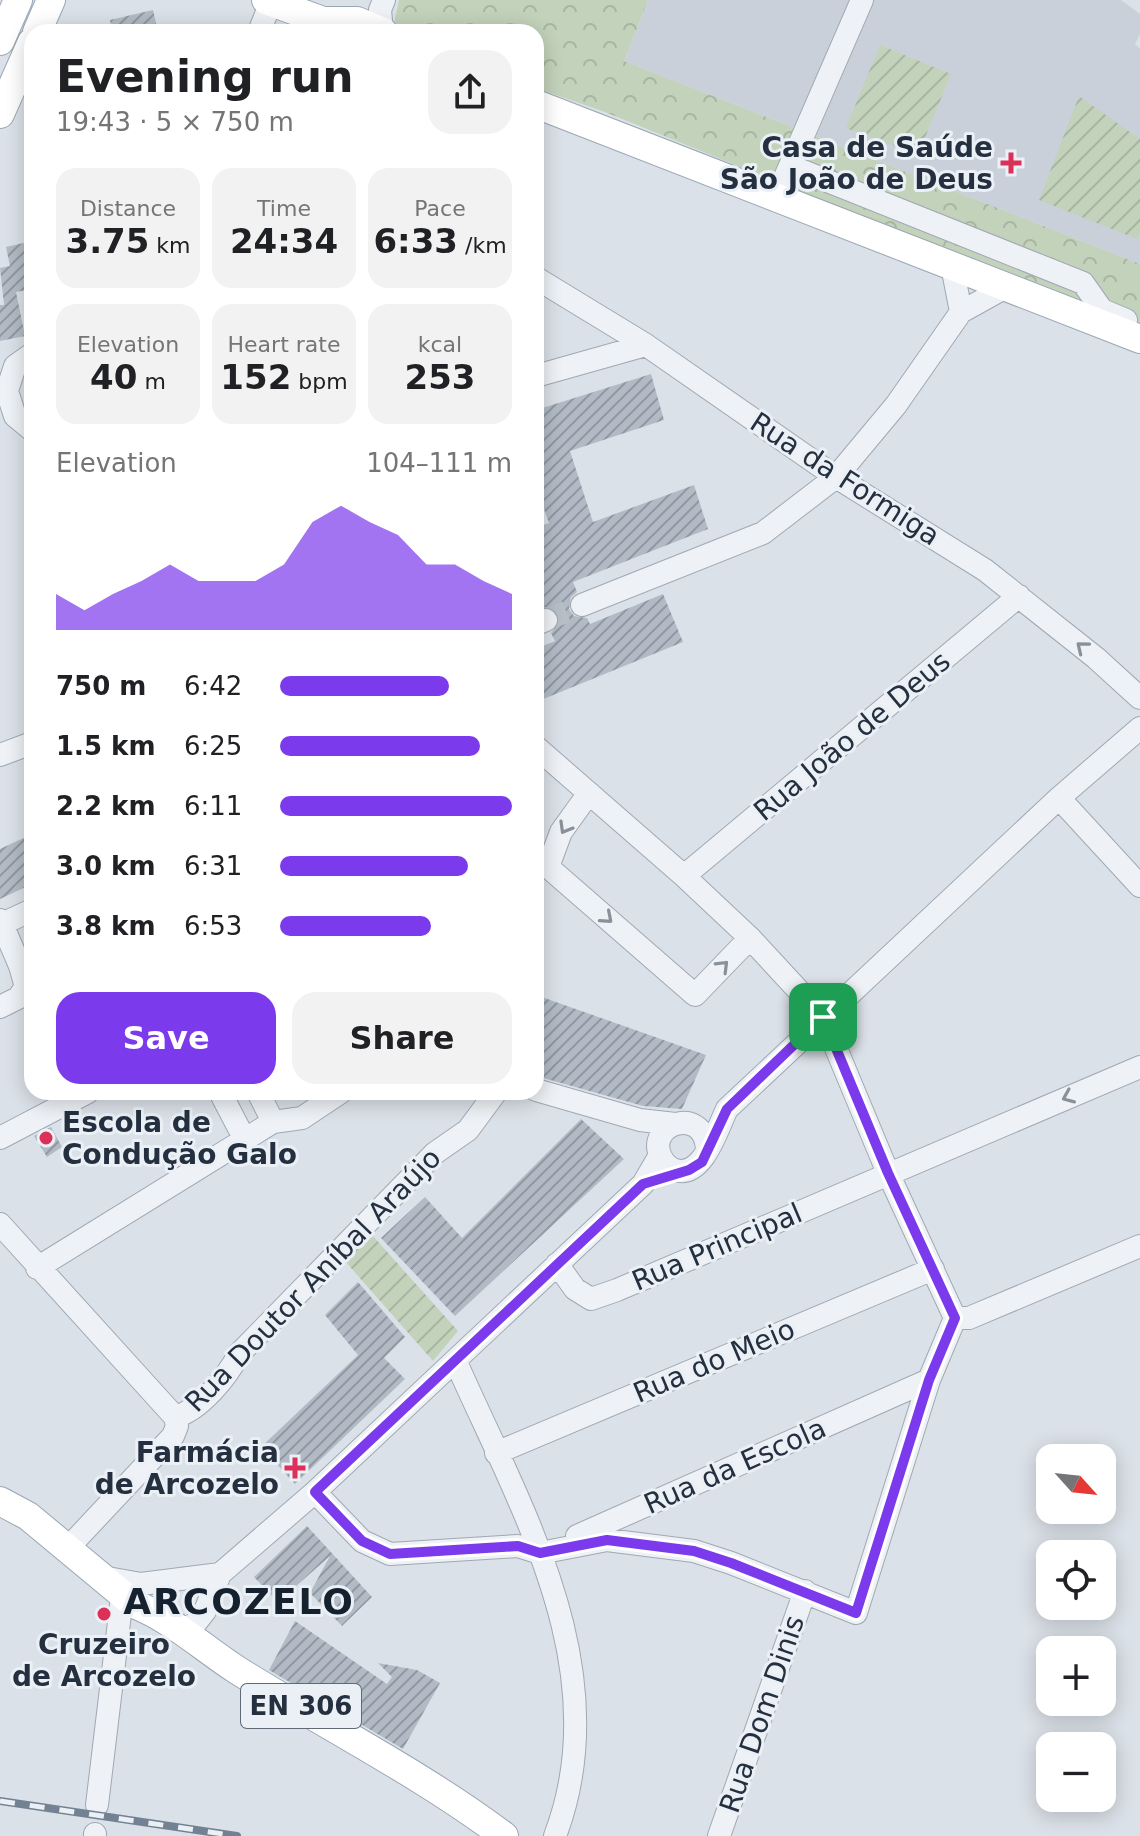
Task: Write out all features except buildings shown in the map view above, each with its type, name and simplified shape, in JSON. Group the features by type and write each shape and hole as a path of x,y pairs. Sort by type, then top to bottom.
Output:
{"main road":[{"path":"0,41 18,0"},
{"path":"40,24 51,0"},
{"path":"269,1 363,21"},
{"path":"0,114 24,60"},
{"path":"544,107 1006,287 1138,332"},
{"name":"EN 306","path":"0,1501 28,1516 122,1597 155,1612 239,1671 396,1762 466,1807 504,1836"},
{"name":"EN 306","path":"0,1509 28,1516"}],"street":[{"path":"776,198 862,0"},
{"path":"262,24 269,1"},
{"path":"790,166 1083,283 1102,310 1138,332"},
{"path":"952,266 961,312"},
{"name":"Rua da Formiga","path":"544,283 646,345 836,477 985,570 1096,658 1140,698"},
{"path":"582,605 763,533 836,477 896,405 961,312 1006,287"},
{"path":"544,374 646,345"},
{"path":"24,360 15,366 7,391 15,416 24,423"},
{"name":"Rua João de Deus","path":"684,876 1019,596"},
{"path":"643,1184 689,1170 702,1162 727,1109 1059,798 1140,728"},
{"path":"0,755 24,746"},
{"path":"315,1492 362,1541 390,1554 518,1546 540,1553 607,1540 694,1551 856,1613 929,1380 955,1318 888,1173 823,1017 750,938 544,754"},
{"path":"589,793 561,832 548,867 695,995 750,938"},
{"path":"1059,798 1140,886"},
{"path":"24,914 1,924 24,980"},
{"path":"0,1007 18,998 24,990"},
{"path":"888,1173 1140,1067"},
{"path":"544,1092 640,1120 691,1124 703,1133 707,1148"},
{"path":"0,1138 73,1100"},
{"path":"224,1100 245,1140"},
{"path":"262,1100 273,1122"},
{"path":"37,1268 273,1122 302,1118 329,1100"},
{"name":"Rua Doutor Aníbal Araújo","path":"0,1224 175,1417 185,1414 199,1403 233,1367 239,1354 435,1153 468,1130 490,1100"},
{"path":"179,1629 194,1625 205,1611 220,1574 315,1492 456,1362 643,1184 659,1150 663,1133 679,1123 727,1109"},
{"path":"640,1120 668,1167 682,1171"},
{"name":"Rua Principal","path":"557,1264 575,1289 591,1299 888,1173"},
{"path":"955,1318 969,1318 1140,1246"},
{"name":"Rua do Meio","path":"496,1453 933,1269"},
{"path":"456,1362 552,1582 566,1633 576,1700 571,1775 555,1836"},
{"name":"Rua da Escola","path":"540,1553 929,1380"},
{"path":"66,1550 173,1436 177,1426 175,1417"},
{"path":"0,1484 28,1516"},
{"path":"99,1577 141,1584 220,1574"},
{"path":"170,1581 202,1597 208,1650"},
{"path":"155,1612 155,1597 170,1581"},
{"name":"Rua Dom Dinis","path":"719,1836 805,1591"},
{"path":"97,1805 122,1597"}],"shaded area":[{"name":"Casa de Saúde São João de Deus","path":"648,0 1121,0 1140,14 1140,34 1135,44 1140,49 1140,264 624,61"}],"green space":[{"path":"399,0 648,0 624,61 1140,264 1140,329 605,112 544,91 544,24 394,24"},
{"path":"880,45 951,74 918,155 846,128"},
{"path":"1079,96 1140,139 1140,233 1137,239 1039,200"},
{"path":"373,1236 458,1331 433,1361 344,1260"}],"tunnel":[{"path":"546,620 582,605"}],"railway":[{"path":"0,1801 237,1836"}],"place":[{"name":"Casa de Saúde São João de Deus","path":"1011,163"},
{"name":"Escola de Condução Galo","path":"46,1138"},
{"name":"Farmácia de Arcozelo","path":"295,1468"},
{"name":"Cruzeiro de Arcozelo","path":"104,1614"}],"district":[{"name":"ARCOZELO","path":"239,1601"}],"route":[{"path":"823,1017 888,1173 955,1318 929,1380 856,1613 694,1551 607,1540 540,1553 518,1546 390,1554 362,1541 315,1492 643,1184 689,1170 702,1162 727,1109 823,1017"}]}
